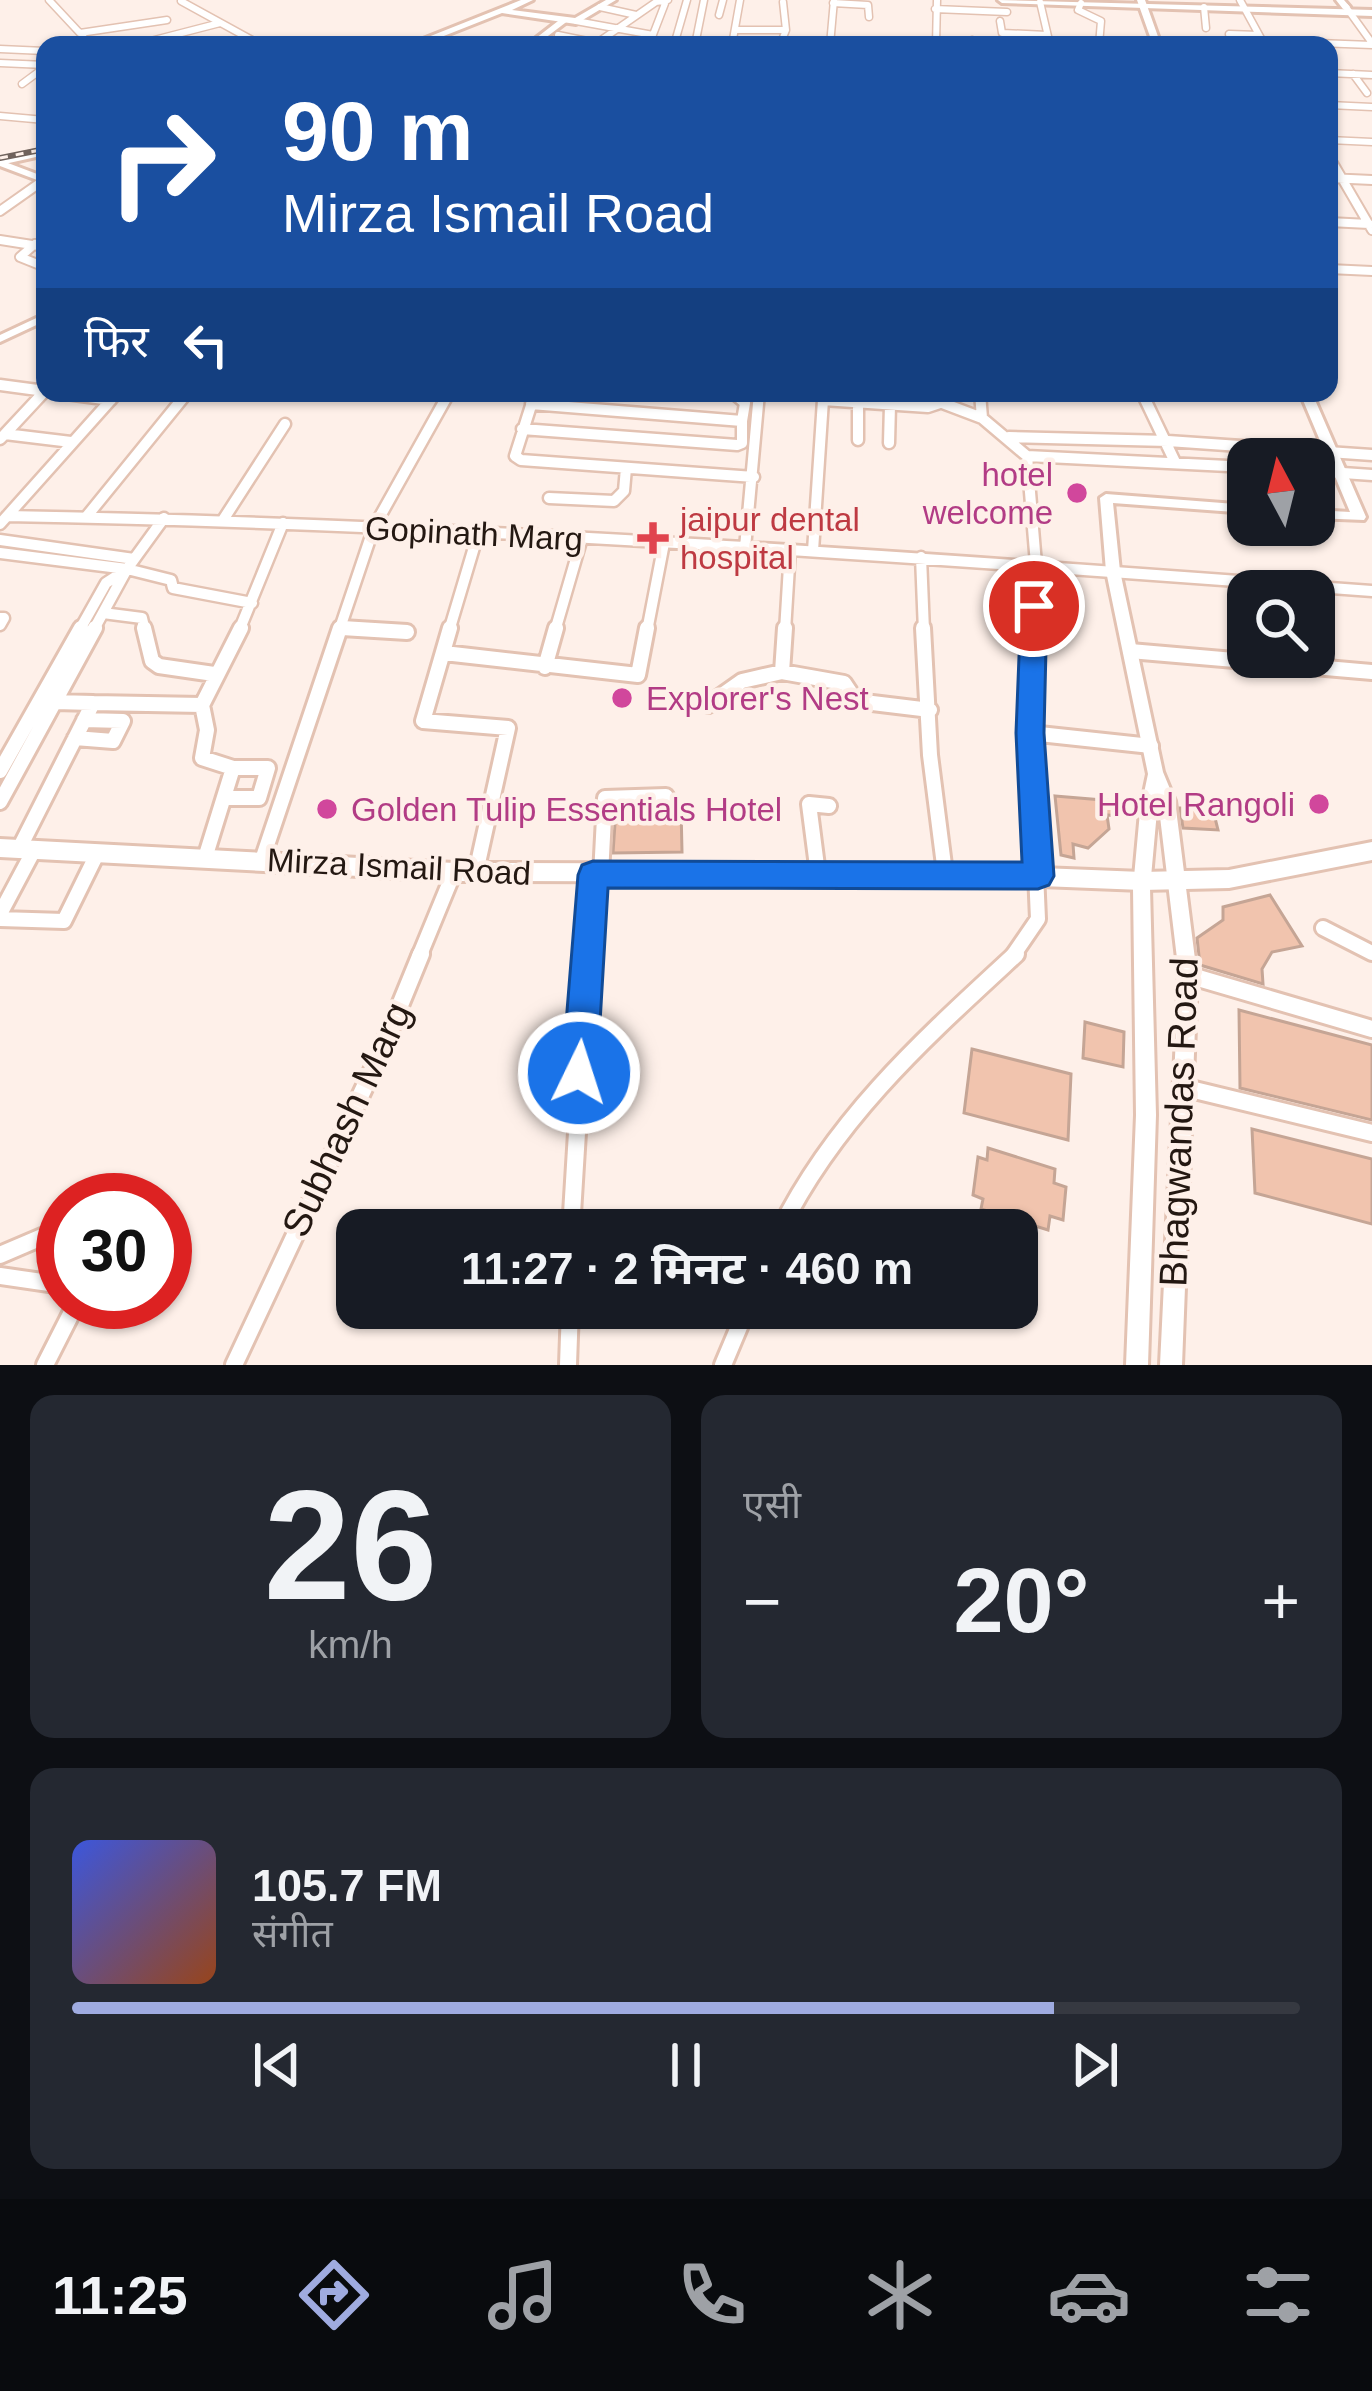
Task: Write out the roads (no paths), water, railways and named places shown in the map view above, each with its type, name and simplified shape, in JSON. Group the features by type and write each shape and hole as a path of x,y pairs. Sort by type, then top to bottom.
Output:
{"main road":[{"path":"454,36 529,0"},
{"path":"509,12 570,20 611,0"},
{"path":"1002,0 1204,7 1242,4"},
{"path":"1165,0 1372,10"},
{"path":"439,36 546,1"},
{"path":"0,160 36,150"},
{"name":"Mirza Ismail Road","path":"18,849 465,872 944,873 1142,881 1259,874 1372,851"}],"street":[{"path":"49,0 83,36"},
{"path":"606,36 667,0"},
{"path":"545,36 570,20 653,35 667,0"},
{"path":"677,36 687,0"},
{"path":"698,36 704,0"},
{"path":"719,15 723,0"},
{"path":"733,36 740,0"},
{"path":"181,1 244,36"},
{"path":"783,2 784,36"},
{"path":"831,36 834,2 868,5 869,17"},
{"path":"1000,21 1002,33 1048,35 1040,2"},
{"path":"1081,3 1078,10 1101,21 1100,36"},
{"path":"1142,3 1154,36"},
{"path":"1242,4 1260,36"},
{"path":"936,36 936,5 1007,12"},
{"path":"1346,6 1372,44"},
{"path":"1204,7 1206,28"},
{"path":"600,8 638,15"},
{"path":"80,33 167,20"},
{"path":"562,36 558,35 570,20"},
{"path":"171,36 220,23"},
{"path":"1291,26 1297,36"},
{"path":"735,30 786,30"},
{"path":"1338,43 1372,44"},
{"path":"0,49 36,51"},
{"path":"0,63 36,65"},
{"path":"22,85 36,73"},
{"path":"1338,73 1372,75"},
{"path":"1353,74 1367,93"},
{"path":"1338,105 1372,107"},
{"path":"0,116 36,119"},
{"path":"1338,140 1372,142"},
{"path":"0,160 36,176"},
{"path":"1338,172 1370,226"},
{"path":"1338,179 1372,180"},
{"path":"0,211 36,186"},
{"path":"1338,223 1370,226"},
{"path":"0,240 36,245"},
{"path":"36,248 20,257 36,263"},
{"path":"1338,270 1372,272"},
{"path":"0,335 36,321"},
{"path":"0,385 36,390"},
{"path":"3,436 36,401"},
{"path":"4,520 108,402"},
{"path":"87,516 181,402"},
{"path":"262,860 374,527 444,402"},
{"path":"532,402 515,455 521,460 754,477"},
{"path":"560,402 742,422"},
{"path":"522,429 737,445 742,443 744,402"},
{"path":"746,548 759,402"},
{"path":"813,551 823,402"},
{"path":"852,402 858,440"},
{"path":"789,1209 853,1107 1020,950 1038,919 1030,733 1036,564 1027,456 982,418 940,403 928,407 871,402"},
{"path":"981,402 982,418"},
{"path":"1147,402 1175,462"},
{"path":"1310,402 1326,438"},
{"path":"889,443 890,405"},
{"path":"223,520 285,424"},
{"path":"3,436 71,442"},
{"path":"1008,436 1227,445"},
{"path":"731,475 739,463 737,445"},
{"path":"1335,453 1372,455"},
{"path":"1027,456 1227,466"},
{"path":"1335,460 1366,518"},
{"path":"550,498 614,501 624,491 626,468"},
{"path":"1335,472 1372,475"},
{"path":"1155,772 1113,571 1106,497 1227,506"},
{"name":"Gopinath Marg","path":"4,520 87,516 374,527 1036,564 1372,591"},
{"path":"1335,516 1366,518"},
{"path":"0,802 131,564 164,518"},
{"path":"225,798 260,797 268,768 233,768 202,758 207,730 202,705 252,603 283,523"},
{"path":"478,534 444,652 638,675 664,543"},
{"path":"545,667 582,538"},
{"path":"0,540 131,564 171,580 173,588 252,603"},
{"path":"782,672 790,550"},
{"path":"0,553 131,564"},
{"path":"921,557 930,710 928,784 944,873"},
{"path":"0,771 106,583 131,564"},
{"path":"103,613 142,618 152,661 159,666 214,674"},
{"path":"340,628 406,632"},
{"path":"1130,651 1372,672"},
{"name":"Subhash Marg","path":"235,1365 465,872 508,728 423,721 444,652"},
{"path":"708,705 742,681 782,672 844,683 856,700 930,710"},
{"path":"55,702 202,705"},
{"path":"93,703 18,849 0,916 64,922 97,854"},
{"path":"75,739 112,741 123,722 84,720"},
{"path":"1030,733 1151,746"},
{"path":"205,858 233,768"},
{"name":"Bhagwandas Road","path":"1155,772 1167,801 1188,976 1171,1365"},
{"name":"Bhagwandas Road","path":"1137,1365 1147,1168 1142,881 1146,812 1155,772"},
{"path":"573,1209 605,798 666,796"},
{"path":"818,874 809,804 829,806"},
{"path":"1323,928 1372,953"},
{"path":"1188,976 1372,1029"},
{"path":"1182,1087 1372,1133"},
{"path":"0,1255 36,1240"},
{"path":"0,1276 36,1281"},
{"path":"45,1365 63,1329"},
{"path":"568,1365 569,1329"},
{"path":"723,1365 738,1329"}],"railway":[{"path":"0,158 36,151"}],"place":[{"name":"hotel welcome","path":"1077,493"},
{"name":"jaipur dental hospital","path":"653,538"},
{"name":"Explorer's Nest","path":"622,698"},
{"name":"Hotel Rangoli","path":"1319,804"},
{"name":"Golden Tulip Essentials Hotel","path":"327,809"}]}
